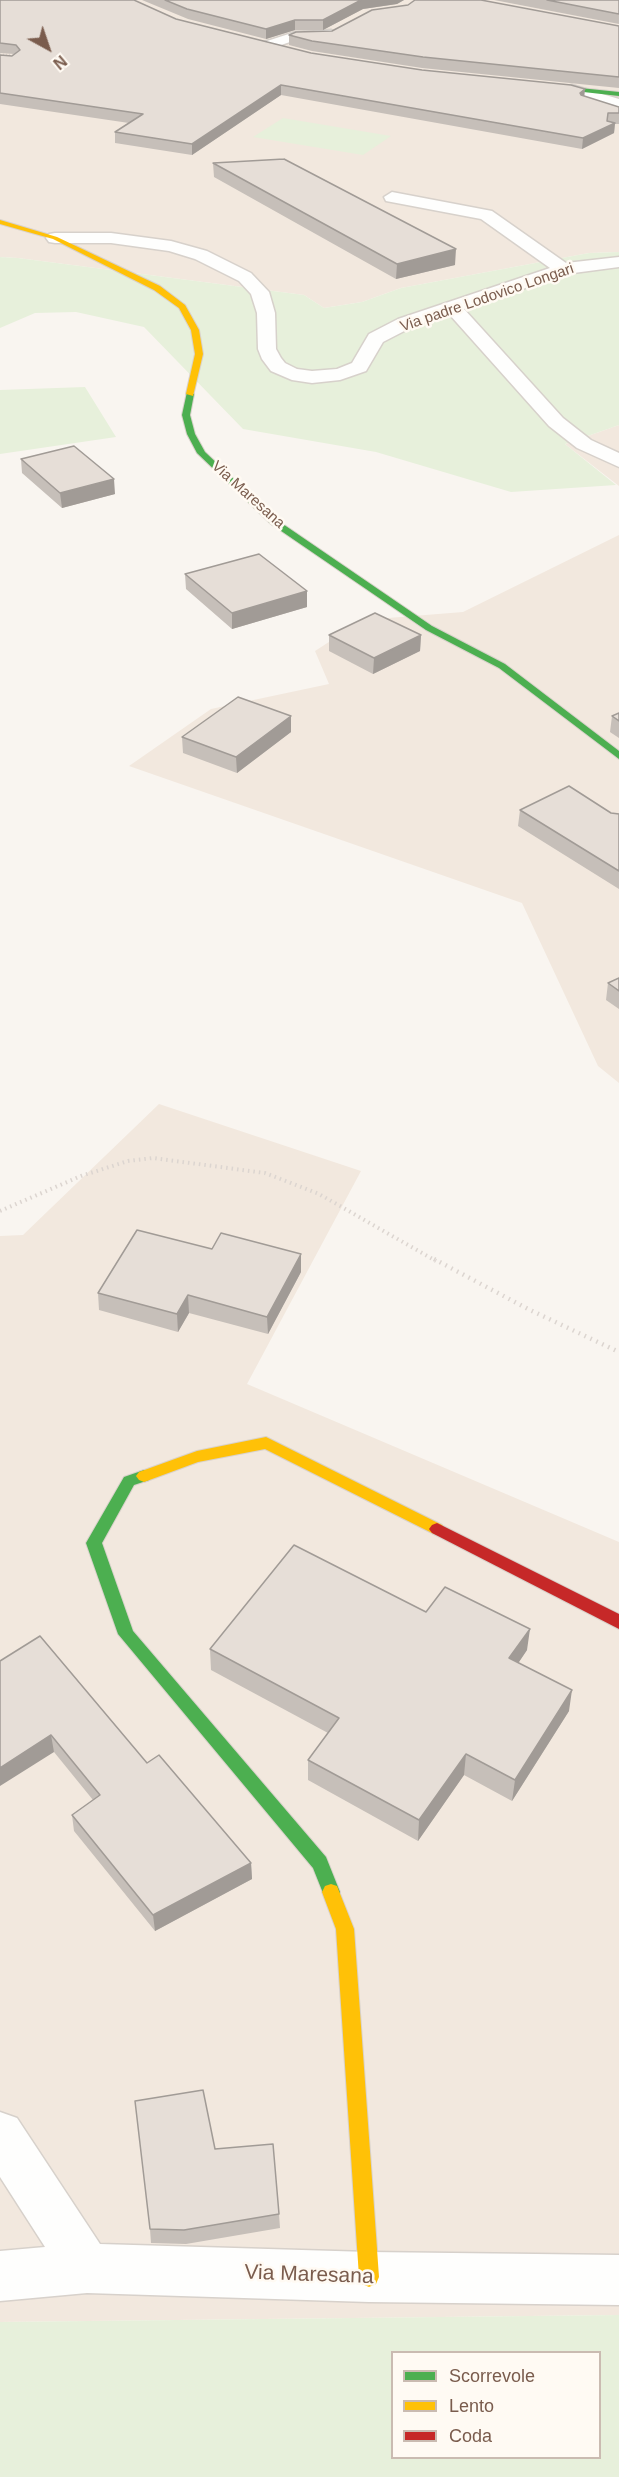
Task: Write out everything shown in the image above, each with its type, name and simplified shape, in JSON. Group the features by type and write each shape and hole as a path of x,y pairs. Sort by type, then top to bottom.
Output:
{"street":[{"path":"261,45 295,36 327,36 347,25"},
{"path":"261,45 289,52"},
{"path":"527,85 619,94"},
{"path":"572,90 619,104"},
{"path":"392,197 486,215 563,269"},
{"name":"Via Maresana","path":"0,222 55,238 157,288 182,307 195,330 199,354 186,415 191,434 201,453 274,522 429,627 502,666 619,756"},
{"name":"Via padre Lodovico Longari","path":"55,238 111,238 171,246 201,255 245,277 260,292 266,313 267,349 272,359 278,367 292,374 312,377 340,374 359,367 376,338 405,324 563,269 619,262"},
{"path":"452,307 556,422 584,444 619,461"},
{"path":"369,2277 345,1929 320,1863 126,1634 94,1543 129,1481 197,1457 266,1443 619,1622"},
{"path":"0,2134 87,2268"},
{"name":"Via Maresana","path":"0,2276 87,2268 369,2277 619,2280"}],"path":[{"path":"0,54 21,56"},
{"path":"0,1211 81,1176 128,1161 153,1158 265,1173 319,1194 392,1237 528,1309 619,1352"}],"shaded area":[{"path":"0,0 619,0 619,252 589,253 401,288 362,302 324,308 304,295 0,257"},
{"path":"619,425 619,486 565,444"},
{"path":"619,535 619,1083 598,1066 522,903 129,766 211,709 329,684 315,651 363,620 463,612"},
{"path":"159,1104 361,1171 247,1384 619,1542 619,2315 0,2322 0,1236 23,1235"}],"green space":[{"path":"283,118 391,136 363,155 253,137"},
{"path":"619,252 619,425 565,444 616,485 511,492 376,452 243,429 144,327 76,312 35,313 0,328 0,257 304,295 324,308 362,302 401,288 589,253"},
{"path":"85,387 116,437 0,454 0,390"},
{"path":"619,2315 619,2477 0,2477 0,2322"}],"building":[{"path":"0,0 134,0 176,19 311,53 422,70 571,85 585,89 580,93 581,95 619,107 619,113 608,113 607,121 615,123 583,138 281,85 192,144 115,132 143,114 0,93 0,55 12,56 20,50 16,45 0,43"},
{"path":"165,0 361,0 323,20 295,20 266,29 187,9"},
{"path":"415,0 481,0 619,26 619,77 423,57 312,41 289,35 296,32 332,31 372,10 408,5"},
{"path":"547,0 619,0 619,14"},
{"path":"284,159 456,249 397,264 213,163"},
{"path":"74,446 114,479 60,493 21,459"},
{"path":"259,554 307,591 232,613 185,574"},
{"path":"375,613 421,635 374,658 329,635"},
{"path":"238,697 291,716 236,757 182,737"},
{"path":"619,713 619,721 612,716"},
{"path":"569,786 611,813 619,814 619,871 520,810"},
{"path":"619,978 619,991 608,983"},
{"path":"137,1230 212,1249 221,1233 301,1254 267,1317 188,1295 177,1314 98,1293"},
{"path":"294,1545 426,1612 445,1587 530,1629 509,1658 572,1690 515,1780 466,1754 419,1820 308,1760 339,1718 210,1649"},
{"path":"40,1636 147,1763 159,1755 251,1863 153,1915 72,1815 100,1795 51,1735 0,1768 0,1661"},
{"path":"203,2090 215,2149 273,2144 279,2214 184,2230 150,2229 135,2101"}],"traffic: fast":[{"path":"541,86 619,94"},
{"path":"190,394 186,415 191,434 201,453 274,522 429,628 502,666 619,756"},
{"path":"144,1476 129,1481 94,1543 126,1634 320,1863 331,1892"}],"traffic: slow":[{"path":"0,222 55,238 157,288 182,307 195,330 199,354 190,394"},
{"path":"144,1476 197,1457 266,1443 437,1529"},
{"path":"331,1892 345,1929 369,2277"}],"traffic: jam":[{"path":"437,1529 619,1622"}]}
